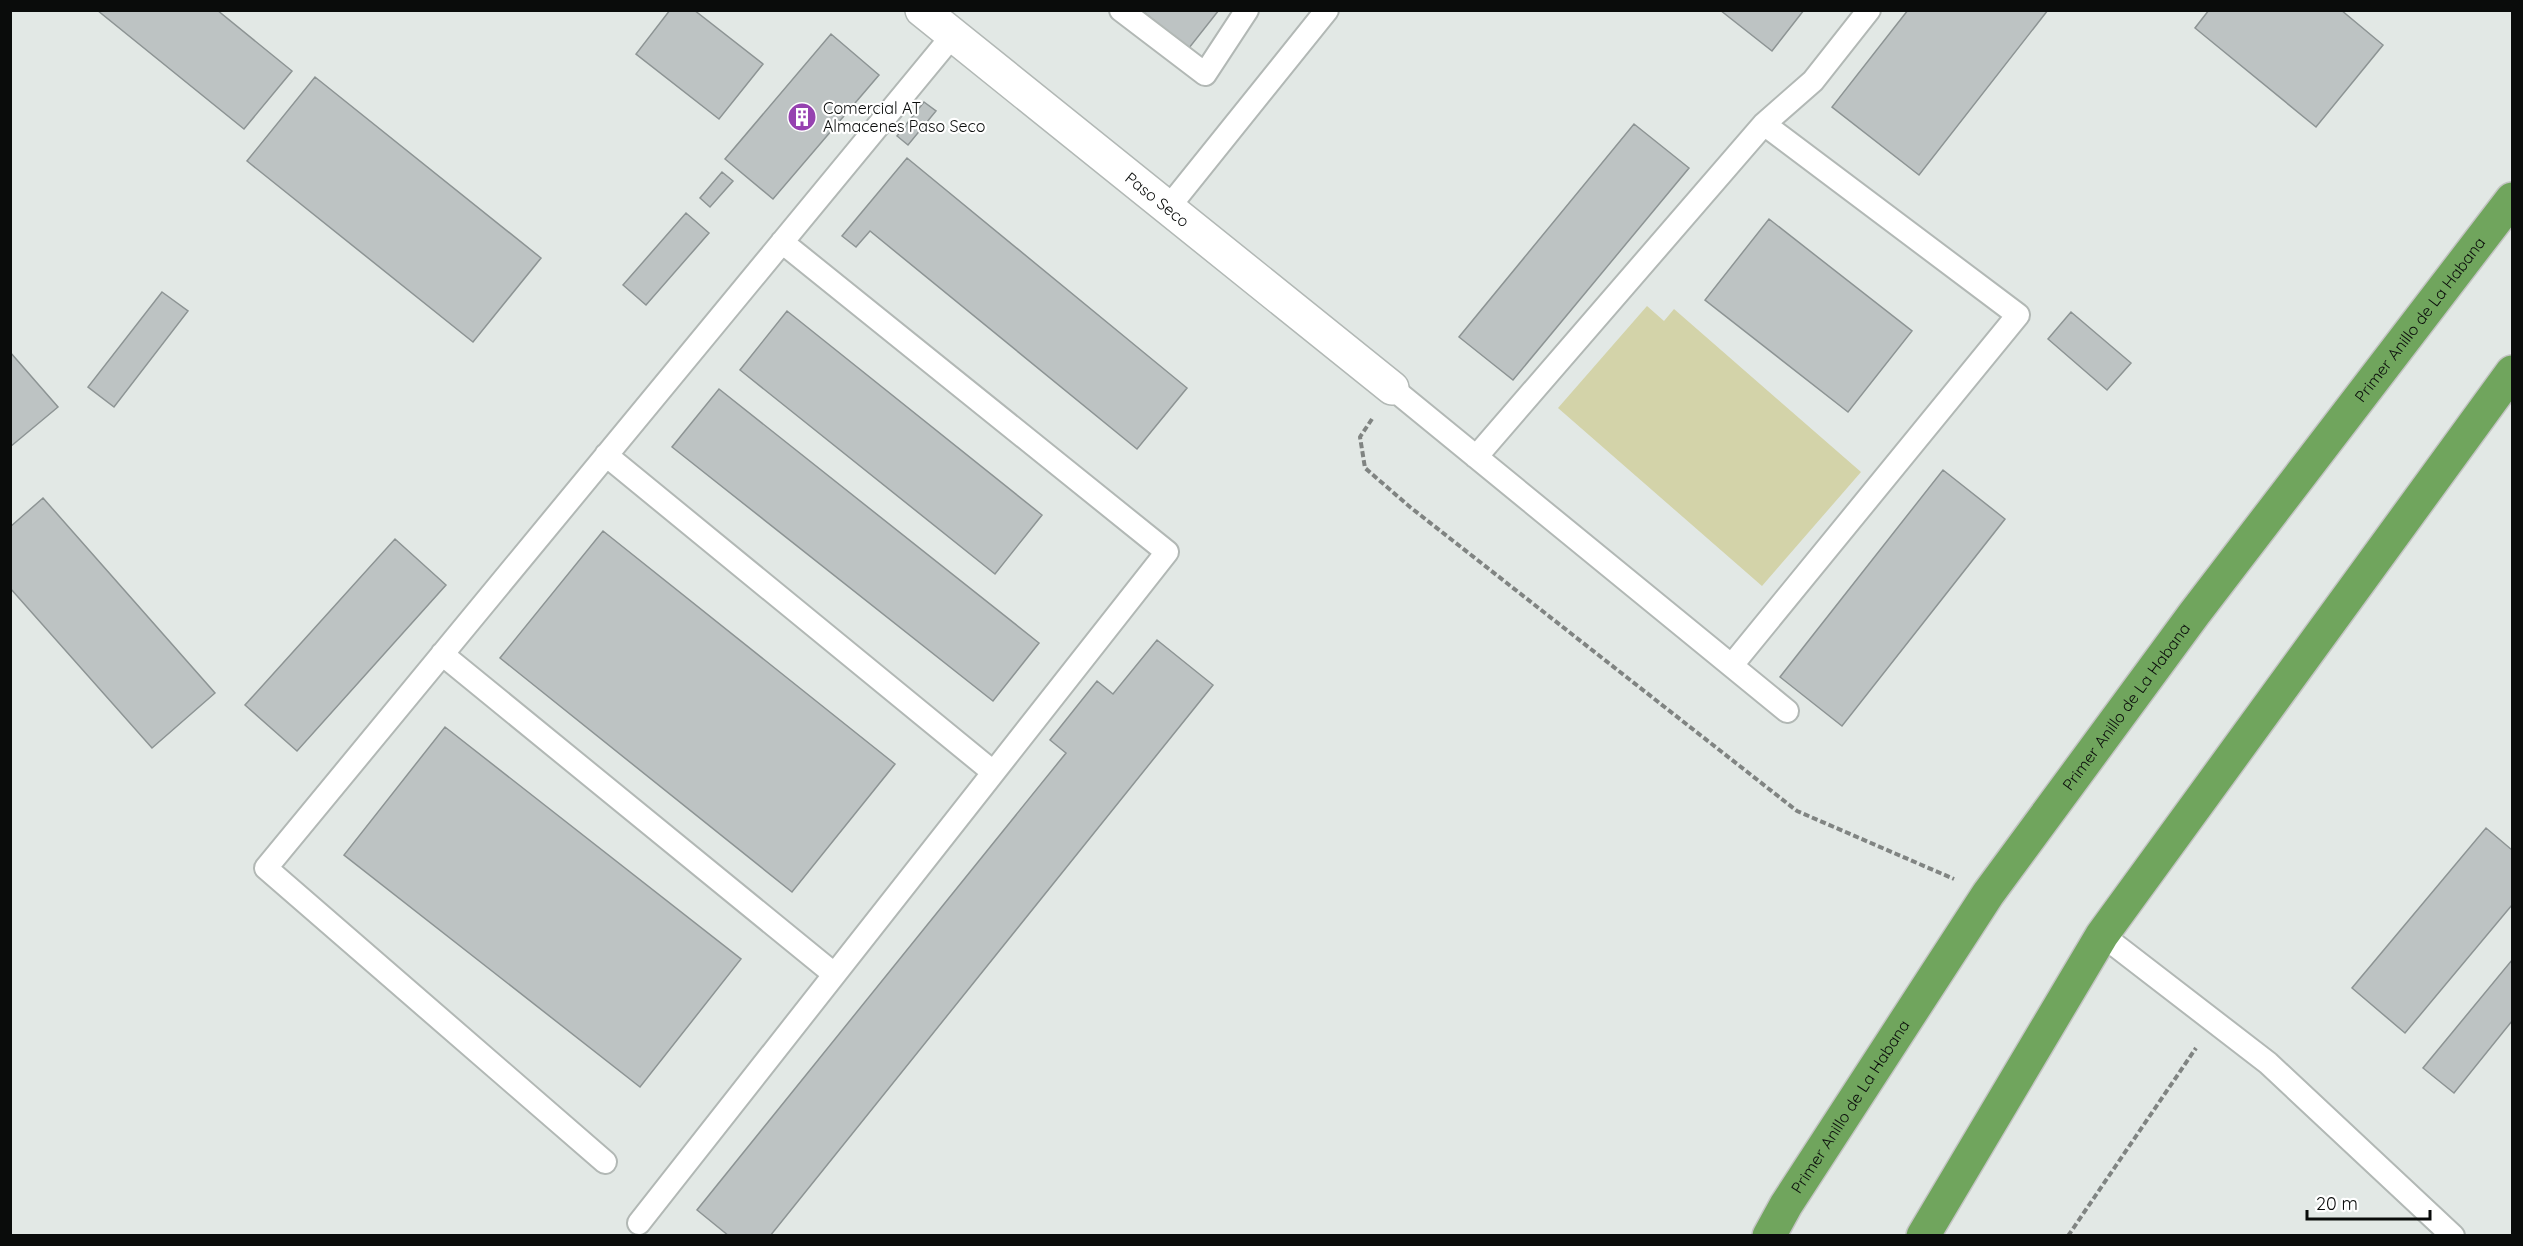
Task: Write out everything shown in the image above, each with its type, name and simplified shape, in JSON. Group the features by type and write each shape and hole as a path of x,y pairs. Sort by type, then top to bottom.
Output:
{"highway":[{"name":"Primer Anillo de La Habana","path":"1769,1236 1786,1205 1988,894 2201,604 2512,198"},
{"path":"1923,1236 2103,935 2512,372"}],"street":[{"name":"Paso Seco","path":"922,10 1392,388"}],"lane":[{"path":"1121,10 1205,74 1247,10"},
{"path":"1168,208 1327,10"},
{"path":"1476,457 1764,124 1813,81 1869,10"},
{"path":"605,1162 266,868 953,35"},
{"path":"1732,665 2018,315 1764,124"},
{"path":"639,1223 1167,552 782,242"},
{"path":"1392,388 1787,711"},
{"path":"606,455 993,772"},
{"path":"442,654 834,974"},
{"path":"2103,935 2268,1063 2453,1236"}],"path":[{"path":"1392,388 1360,437 1365,468 1410,507 1797,811 1988,894"},
{"path":"2068,1236 2214,1022"}],"green space":[{"path":"1647,306 1664,321 1674,309 1861,472 1762,586 1558,408"}],"building":[{"path":"97,10 217,10 292,71 244,129"},
{"path":"670,10 694,10 763,64 719,119 636,54"},
{"path":"1141,10 1219,10 1189,48"},
{"path":"1720,10 1804,10 1772,51"},
{"path":"1908,10 2048,10 1919,175 1832,107"},
{"path":"2209,10 2341,10 2383,45 2316,127 2195,28"},
{"name":"Comercial AT Almacenes Paso Seco","path":"831,34 879,75 773,199 725,159"},
{"path":"315,77 541,258 473,342 247,161"},
{"path":"924,102 936,111 908,145 897,136"},
{"path":"1634,124 1689,168 1513,380 1459,337"},
{"path":"907,158 1187,388 1137,449 870,231 856,247 842,236"},
{"path":"722,172 733,181 710,207 700,198"},
{"path":"686,213 709,233 646,305 623,285"},
{"path":"1769,219 1912,331 1848,412 1705,300"},
{"path":"162,292 188,311 114,407 88,387"},
{"path":"787,311 1042,515 995,574 740,370"},
{"path":"2071,312 2131,363 2107,390 2048,339"},
{"path":"10,352 58,407 10,447"},
{"path":"719,389 1039,643 993,701 672,447"},
{"path":"1943,470 2005,519 1842,726 1780,677"},
{"path":"43,498 215,693 152,748 10,588 10,527"},
{"path":"603,531 895,764 792,892 500,658"},
{"path":"395,539 446,585 297,751 245,705"},
{"path":"1157,640 1213,685 770,1236 729,1236 697,1210 1066,753 1050,740 1097,681 1113,694"},
{"path":"445,727 741,959 640,1087 344,855"},
{"path":"2486,828 2512,850 2512,905 2405,1033 2352,988"},
{"path":"2512,960 2512,1021 2454,1093 2423,1068"}],"place":[{"name":"Comercial AT Almacenes Paso Seco","path":"802,117"}]}
